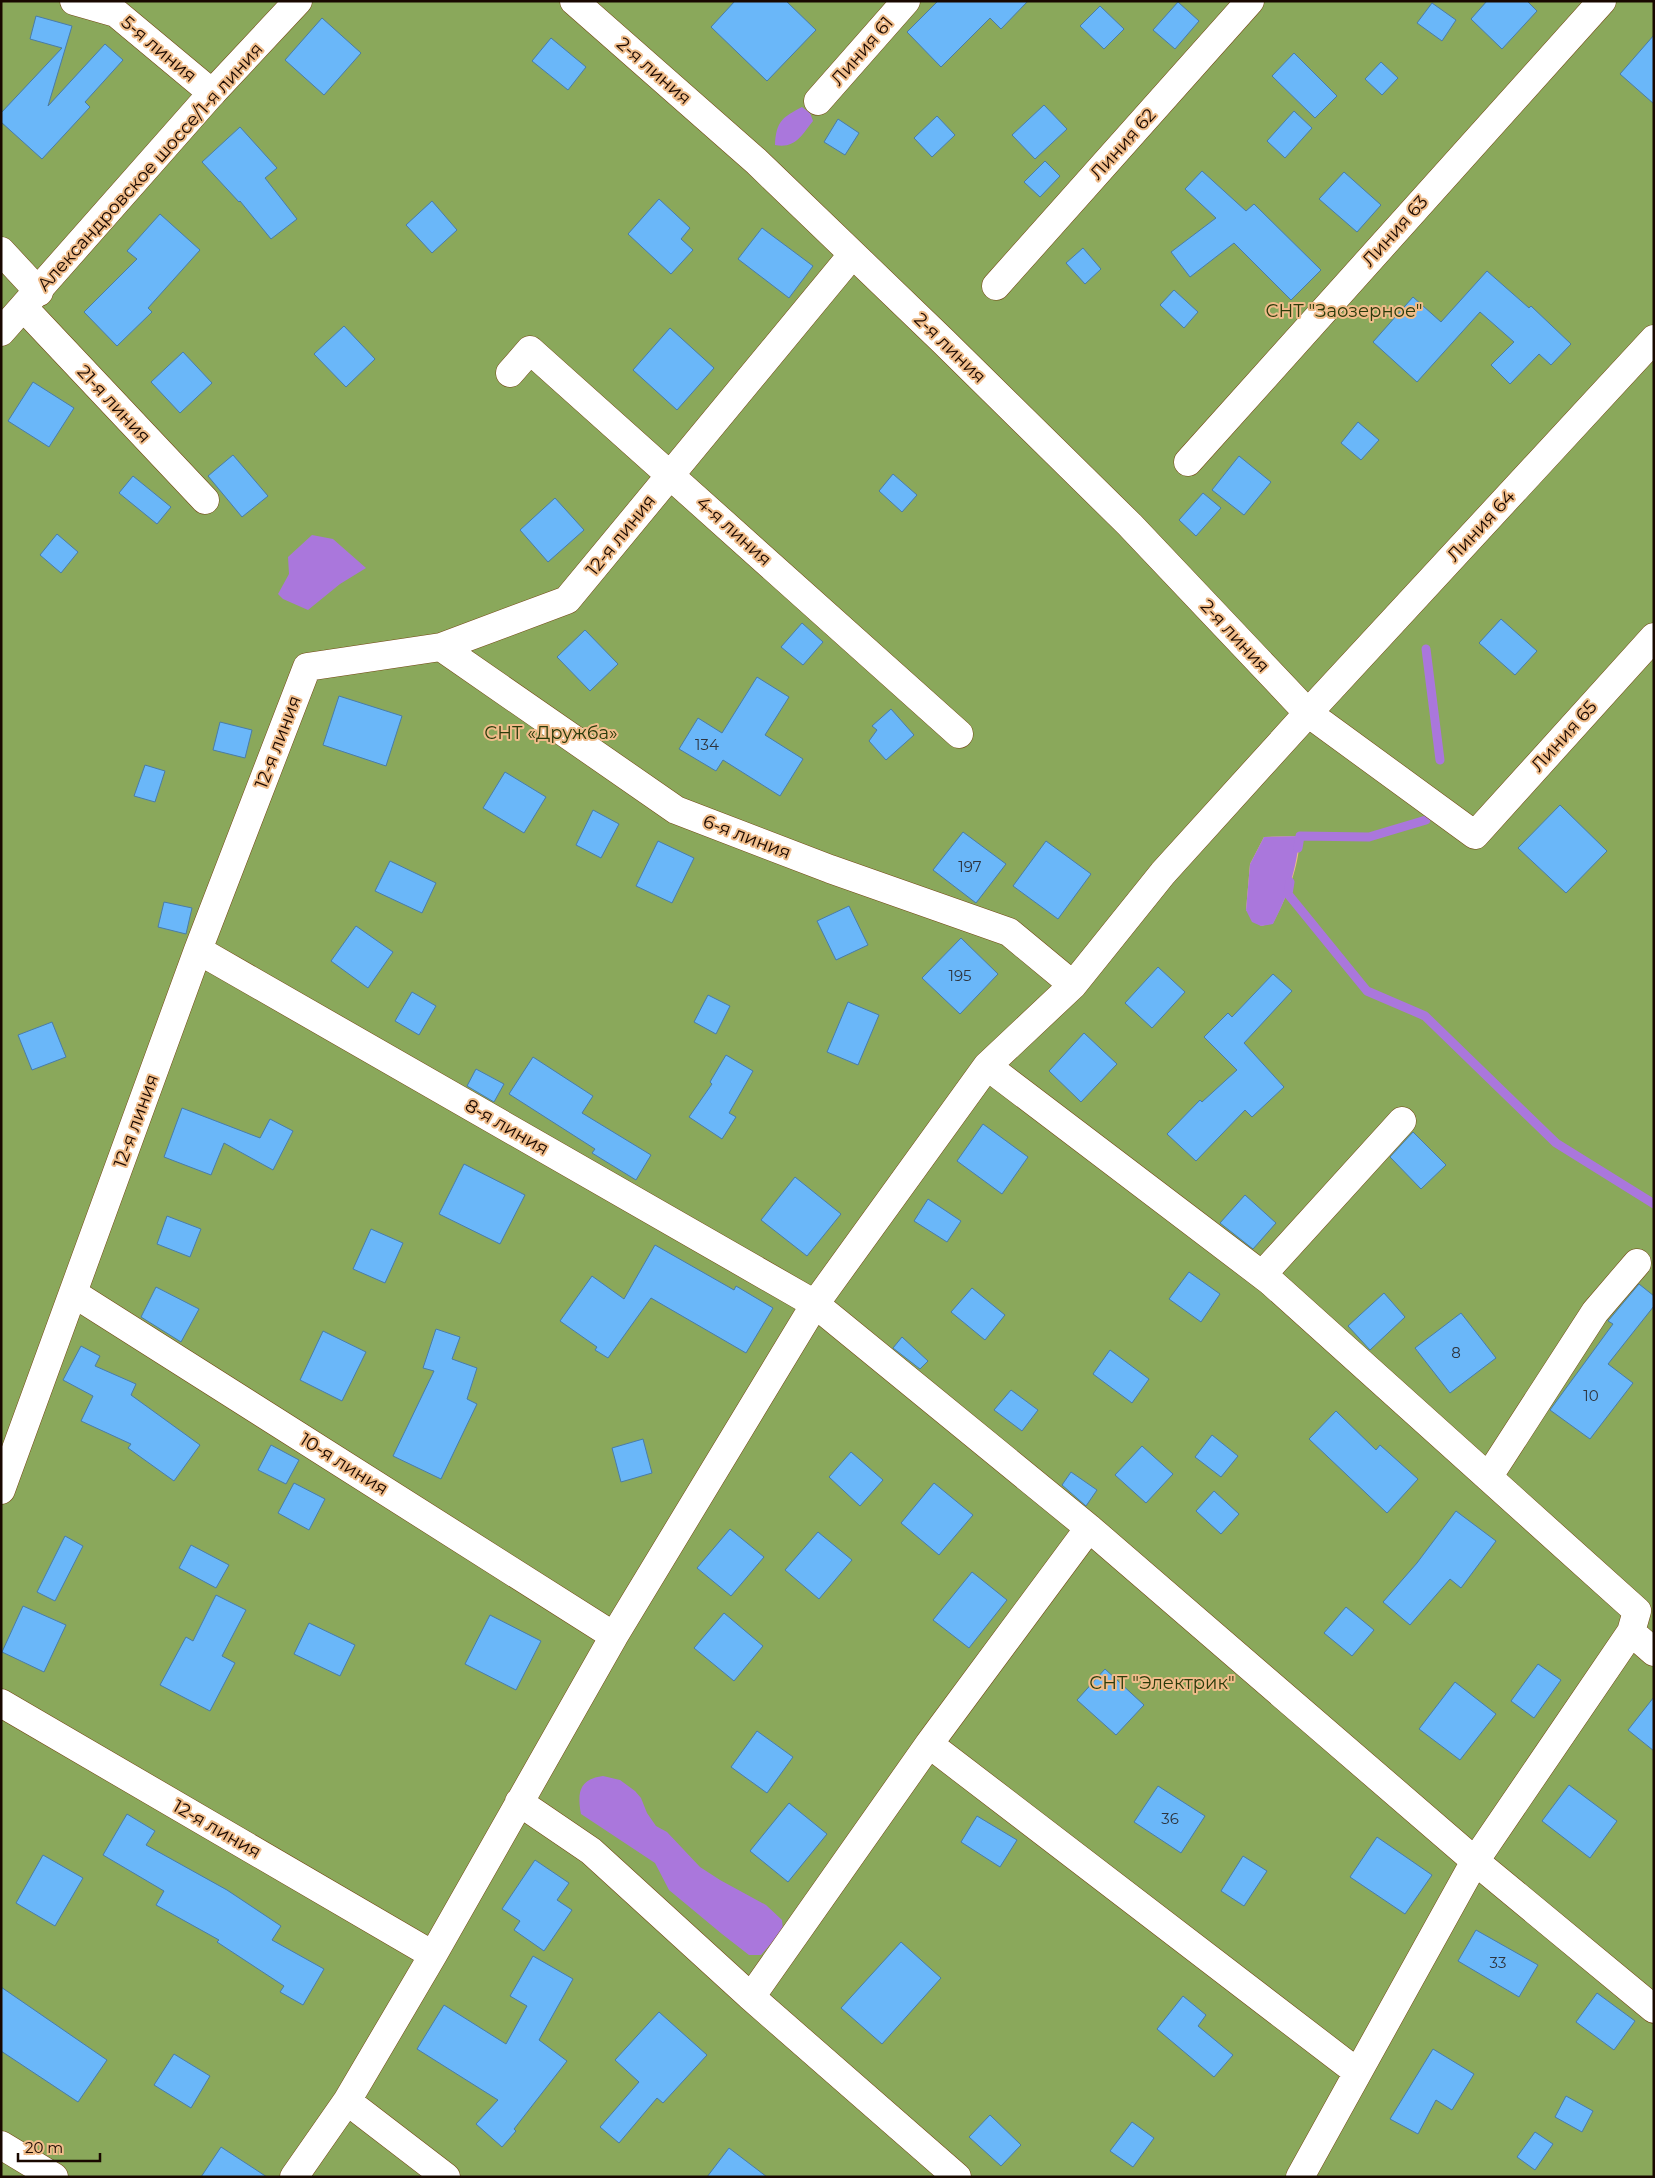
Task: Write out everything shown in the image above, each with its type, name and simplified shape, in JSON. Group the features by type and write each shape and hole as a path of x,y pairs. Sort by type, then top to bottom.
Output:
{"street":[{"name":"5-я линия","path":"74,1 116,13 212,93"},
{"name":"Александровское шоссе/1-я линия","path":"1,332 212,93 298,1"},
{"name":"2-я линия","path":"574,1 756,161 943,341 1130,524 1308,713 1475,835"},
{"name":"Линия 61","path":"818,102 906,1"},
{"name":"Линия 62","path":"996,286 1250,1"},
{"name":"Линия 63","path":"1188,462 1602,1"},
{"name":"21-я линия","path":"1,251 31,300 205,500"},
{"name":"12-я линия","path":"1,1490 198,950 307,666 441,647 568,600 852,255"},
{"name":"Линия 64","path":"294,2177 347,2101 433,1955 614,1636 815,1304 987,1066 1073,985 1163,873 1308,713 1654,339"},
{"name":"4-я линия","path":"510,373 530,350 960,734"},
{"name":"Линия 65","path":"1475,835 1654,637"},
{"name":"6-я линия","path":"441,647 676,810 830,869 1009,932 1073,985"},
{"name":"8-я линия","path":"198,950 815,1304 1089,1528 1476,1861 1654,2009"},
{"path":"987,1066 1262,1275 1489,1476 1637,1611 1631,1632 1476,1861 1300,2177"},
{"path":"1262,1275 1402,1121"},
{"path":"1489,1476 1595,1312 1637,1263"},
{"name":"10-я линия","path":"73,1293 614,1636"},
{"path":"751,1997 929,1744 1089,1528"},
{"path":"1631,1632 1654,1652"},
{"name":"12-я линия","path":"1,1702 433,1955"},
{"path":"929,1744 1357,2072"},
{"path":"519,1802 591,1851 751,1997 957,2177"},
{"path":"347,2101 446,2177"},
{"path":"1,2145 54,2177"}],"green space":[{"path":"1,1 1654,1 1654,2177 1,2177","holes":["1300,836 1295,870 1278,913 1273,923 1261,926 1246,910 1250,864 1264,837"]}],"shaded area":[{"path":"802,107 810,113 813,121 793,143 782,146 775,145 779,125 785,117"},
{"path":"312,535 333,539 366,568 340,584 308,610 283,599 278,594 289,574 288,557"},
{"path":"1300,836 1291,881 1273,924 1261,926 1252,922 1246,910 1250,864 1264,837"},
{"path":"603,1776 620,1780 635,1791 641,1798 647,1813 656,1826 667,1832 700,1867 766,1905 782,1920 783,1930 761,1955 749,1955 722,1934 669,1890 655,1863 581,1814 579,1800 584,1784 589,1780"}],"building":[{"path":"735,1 786,1 816,30 767,81 711,27"},
{"path":"938,1 1028,1 1001,29 990,18 941,67 907,32"},
{"path":"1487,1 1527,1 1537,11 1502,49 1471,19"},
{"path":"1178,2 1199,21 1175,49 1153,30"},
{"path":"1432,3 1456,20 1442,41 1417,23"},
{"path":"1100,6 1124,29 1104,49 1080,26"},
{"path":"36,16 72,26 48,106 105,44 123,60 85,102 90,107 42,159 1,122 1,113 62,48 30,39"},
{"path":"322,18 361,53 324,95 285,60"},
{"path":"1654,35 1654,104 1620,74"},
{"path":"551,38 586,67 568,90 532,61"},
{"path":"1294,53 1337,96 1315,118 1272,76"},
{"path":"1381,62 1398,78 1382,95 1365,79"},
{"path":"1044,105 1067,129 1035,159 1012,135"},
{"path":"1294,111 1312,128 1285,158 1267,141"},
{"path":"937,116 955,135 932,157 914,138"},
{"path":"838,119 859,133 845,155 824,142"},
{"path":"240,127 277,168 265,178 297,219 271,239 240,201 202,162"},
{"path":"1045,161 1060,176 1040,197 1024,182"},
{"path":"1202,171 1246,211 1254,204 1321,270 1291,300 1234,243 1190,277 1171,252 1216,218 1185,189"},
{"path":"1344,172 1381,205 1357,232 1319,199"},
{"path":"659,199 690,228 681,239 693,250 671,274 628,234"},
{"path":"432,201 457,230 432,253 406,225"},
{"path":"160,214 200,250 148,308 152,312 117,346 84,312 137,259 127,251"},
{"path":"762,228 813,266 789,298 738,259"},
{"path":"1083,248 1101,269 1085,284 1066,263"},
{"path":"1487,271 1529,308 1531,306 1571,344 1551,365 1539,354 1510,384 1491,365 1514,342 1480,312 1417,382 1373,342 1413,297 1441,322"},
{"path":"1174,290 1198,312 1184,328 1160,305"},
{"path":"344,326 375,359 346,387 314,354"},
{"path":"670,328 714,368 677,410 633,370"},
{"path":"183,352 212,383 180,413 151,382"},
{"path":"33,382 74,408 49,447 8,421"},
{"path":"1358,422 1379,440 1361,460 1341,443"},
{"path":"233,455 268,496 242,517 208,476"},
{"path":"1239,456 1271,482 1244,515 1212,490"},
{"path":"893,474 917,495 902,512 879,491"},
{"path":"133,476 171,507 157,524 119,493"},
{"path":"1203,493 1221,508 1196,536 1179,520"},
{"path":"555,498 584,530 548,562 520,530"},
{"path":"57,534 78,552 61,573 40,555"},
{"path":"1501,619 1537,651 1515,675 1479,643"},
{"path":"802,623 823,642 803,665 781,647"},
{"path":"585,630 618,664 590,691 557,657"},
{"path":"757,677 789,697 765,735 803,759 780,796 723,760 716,771 679,749 698,718 722,733"},
{"path":"339,696 402,716 386,766 323,745"},
{"path":"891,709 914,735 886,760 869,741 877,730 872,726"},
{"path":"220,722 252,730 245,758 213,750"},
{"path":"145,765 165,771 155,802 134,796"},
{"path":"505,772 546,797 524,833 483,808"},
{"path":"1560,805 1607,851 1566,893 1518,848"},
{"path":"593,810 619,824 601,858 576,845"},
{"path":"963,832 1006,864 976,903 933,870"},
{"path":"658,841 694,858 672,903 636,886"},
{"path":"1046,841 1091,874 1058,919 1013,886"},
{"path":"390,861 436,883 422,913 375,891"},
{"path":"164,902 192,908 186,934 158,927"},
{"path":"849,906 868,945 836,960 817,921"},
{"path":"356,926 393,952 368,988 331,961"},
{"path":"961,938 998,974 960,1014 922,978"},
{"path":"1158,967 1185,992 1152,1028 1125,1003"},
{"path":"1273,974 1292,991 1244,1043 1284,1087 1252,1117 1245,1110 1196,1161 1167,1134 1200,1100 1202,1102 1237,1070 1204,1037 1228,1013 1232,1017"},
{"path":"412,992 436,1006 419,1035 395,1021"},
{"path":"708,995 730,1006 716,1034 694,1022"},
{"path":"848,1002 879,1015 858,1065 827,1052"},
{"path":"52,1022 66,1057 32,1070 18,1035"},
{"path":"1084,1033 1117,1064 1081,1102 1049,1071"},
{"path":"726,1055 753,1071 729,1113 736,1117 722,1139 689,1117 712,1084 710,1082"},
{"path":"533,1057 593,1096 582,1113 651,1155 636,1180 592,1153 595,1149 509,1094"},
{"path":"476,1069 504,1084 494,1102 467,1086"},
{"path":"182,1108 260,1138 270,1119 293,1131 273,1170 224,1143 211,1175 164,1157"},
{"path":"983,1124 1028,1157 1002,1194 957,1161"},
{"path":"1413,1132 1446,1165 1421,1189 1390,1157"},
{"path":"464,1164 525,1195 500,1244 439,1214"},
{"path":"795,1177 841,1214 807,1256 761,1220"},
{"path":"1245,1195 1276,1223 1253,1249 1220,1223"},
{"path":"928,1199 961,1221 947,1242 914,1221"},
{"path":"167,1216 201,1229 190,1257 157,1244"},
{"path":"371,1229 403,1243 385,1283 353,1269"},
{"path":"655,1245 734,1290 736,1286 773,1308 746,1353 651,1298 608,1358 595,1350 597,1347 560,1321 592,1276 624,1299"},
{"path":"1189,1272 1220,1294 1201,1322 1169,1299"},
{"path":"1639,1284 1654,1296 1654,1306 1608,1364 1633,1383 1590,1439 1550,1410 1613,1324 1608,1321"},
{"path":"156,1287 199,1309 181,1342 141,1317"},
{"path":"972,1288 1005,1315 985,1340 951,1312"},
{"path":"1384,1293 1405,1317 1370,1350 1348,1326"},
{"path":"1461,1313 1496,1358 1450,1393 1415,1348"},
{"path":"436,1329 460,1337 452,1359 477,1368 467,1399 477,1404 441,1479 393,1456 434,1371 423,1368"},
{"path":"323,1331 366,1352 342,1401 300,1380"},
{"path":"902,1337 928,1361 920,1369 893,1348"},
{"path":"81,1346 100,1356 95,1366 136,1384 131,1395 200,1445 174,1481 128,1448 131,1444 81,1421 93,1396 63,1380"},
{"path":"1110,1350 1149,1379 1132,1403 1093,1374"},
{"path":"1011,1390 1038,1410 1022,1431 994,1410"},
{"path":"1336,1411 1376,1450 1380,1445 1418,1479 1387,1513 1309,1439"},
{"path":"1212,1435 1238,1456 1221,1477 1195,1457"},
{"path":"643,1439 652,1473 621,1482 612,1448"},
{"path":"271,1445 299,1460 286,1484 258,1470"},
{"path":"1142,1446 1173,1474 1146,1503 1115,1475"},
{"path":"851,1452 883,1480 860,1506 829,1477"},
{"path":"1071,1472 1097,1490 1086,1506 1062,1485"},
{"path":"294,1483 325,1499 309,1530 278,1513"},
{"path":"934,1483 973,1515 939,1555 901,1523"},
{"path":"1214,1491 1239,1514 1221,1534 1196,1511"},
{"path":"1456,1511 1496,1541 1461,1588 1450,1579 1410,1625 1383,1602 1417,1563"},
{"path":"730,1529 764,1557 731,1596 697,1568"},
{"path":"818,1532 852,1560 819,1599 785,1570"},
{"path":"65,1536 83,1546 55,1601 37,1592"},
{"path":"191,1545 229,1565 216,1588 179,1568"},
{"path":"972,1572 1007,1600 969,1648 933,1620"},
{"path":"216,1595 246,1610 222,1656 235,1663 210,1711 160,1685 186,1637 193,1641"},
{"path":"23,1606 66,1625 44,1672 2,1652"},
{"path":"1346,1607 1374,1630 1352,1656 1324,1633"},
{"path":"724,1613 763,1646 734,1681 694,1648"},
{"path":"490,1615 541,1641 516,1690 465,1664"},
{"path":"309,1623 355,1645 340,1676 294,1654"},
{"path":"1538,1664 1561,1680 1534,1718 1511,1701"},
{"path":"1105,1669 1144,1705 1116,1735 1077,1700"},
{"path":"1455,1682 1496,1714 1460,1760 1419,1729"},
{"path":"1654,1697 1654,1751 1628,1730"},
{"path":"757,1731 793,1757 767,1793 731,1767"},
{"path":"1569,1785 1617,1821 1590,1858 1542,1821"},
{"path":"1158,1786 1205,1816 1181,1853 1134,1822"},
{"path":"789,1803 827,1834 788,1882 750,1851"},
{"path":"127,1814 155,1831 146,1845 227,1890 281,1926 272,1940 324,1969 303,2005 280,1992 284,1986 217,1942 219,1940 156,1905 164,1891 103,1855"},
{"path":"977,1816 1017,1840 1000,1867 961,1842"},
{"path":"1377,1837 1432,1875 1405,1914 1350,1877"},
{"path":"43,1855 83,1878 55,1926 16,1903"},
{"path":"1243,1856 1267,1871 1244,1906 1221,1891"},
{"path":"535,1860 569,1883 557,1900 572,1910 544,1951 514,1930 520,1921 502,1909"},
{"path":"1476,1930 1538,1965 1519,1997 1458,1961"},
{"path":"901,1942 941,1978 882,2044 841,2008"},
{"path":"533,1956 573,1979 539,2040 567,2061 514,2129 516,2131 502,2147 476,2124 498,2100 417,2049 444,2005 506,2044 527,2006 510,1996"},
{"path":"1,1987 107,2060 78,2102 1,2051"},
{"path":"1597,1993 1635,2021 1614,2050 1576,2022"},
{"path":"1183,1996 1206,2015 1198,2026 1233,2055 1214,2077 1157,2029"},
{"path":"659,2012 707,2055 663,2103 657,2098 619,2143 600,2127 639,2082 615,2060"},
{"path":"1433,2049 1474,2074 1452,2110 1436,2100 1418,2134 1390,2119"},
{"path":"174,2054 210,2076 191,2108 154,2085"},
{"path":"1566,2096 1593,2111 1582,2132 1555,2117"},
{"path":"990,2115 1021,2145 1001,2166 969,2137"},
{"path":"1132,2122 1154,2138 1133,2167 1110,2151"},
{"path":"1535,2132 1553,2144 1535,2170 1517,2157"},
{"path":"221,2147 267,2177 201,2177"},
{"path":"729,2148 767,2177 707,2177"}],"waterway":[{"path":"1426,649 1440,760"},
{"path":"1298,848 1300,836 1369,837 1426,820"},
{"path":"1290,882 1288,894 1367,991 1425,1016 1556,1143 1654,1204"}],"park label":[{"name":"СНТ \"Заозерное\"","path":"1344,311"},
{"name":"СНТ «Дружба»","path":"551,733"},
{"name":"СНТ \"Электрик\"","path":"1162,1683"}]}
